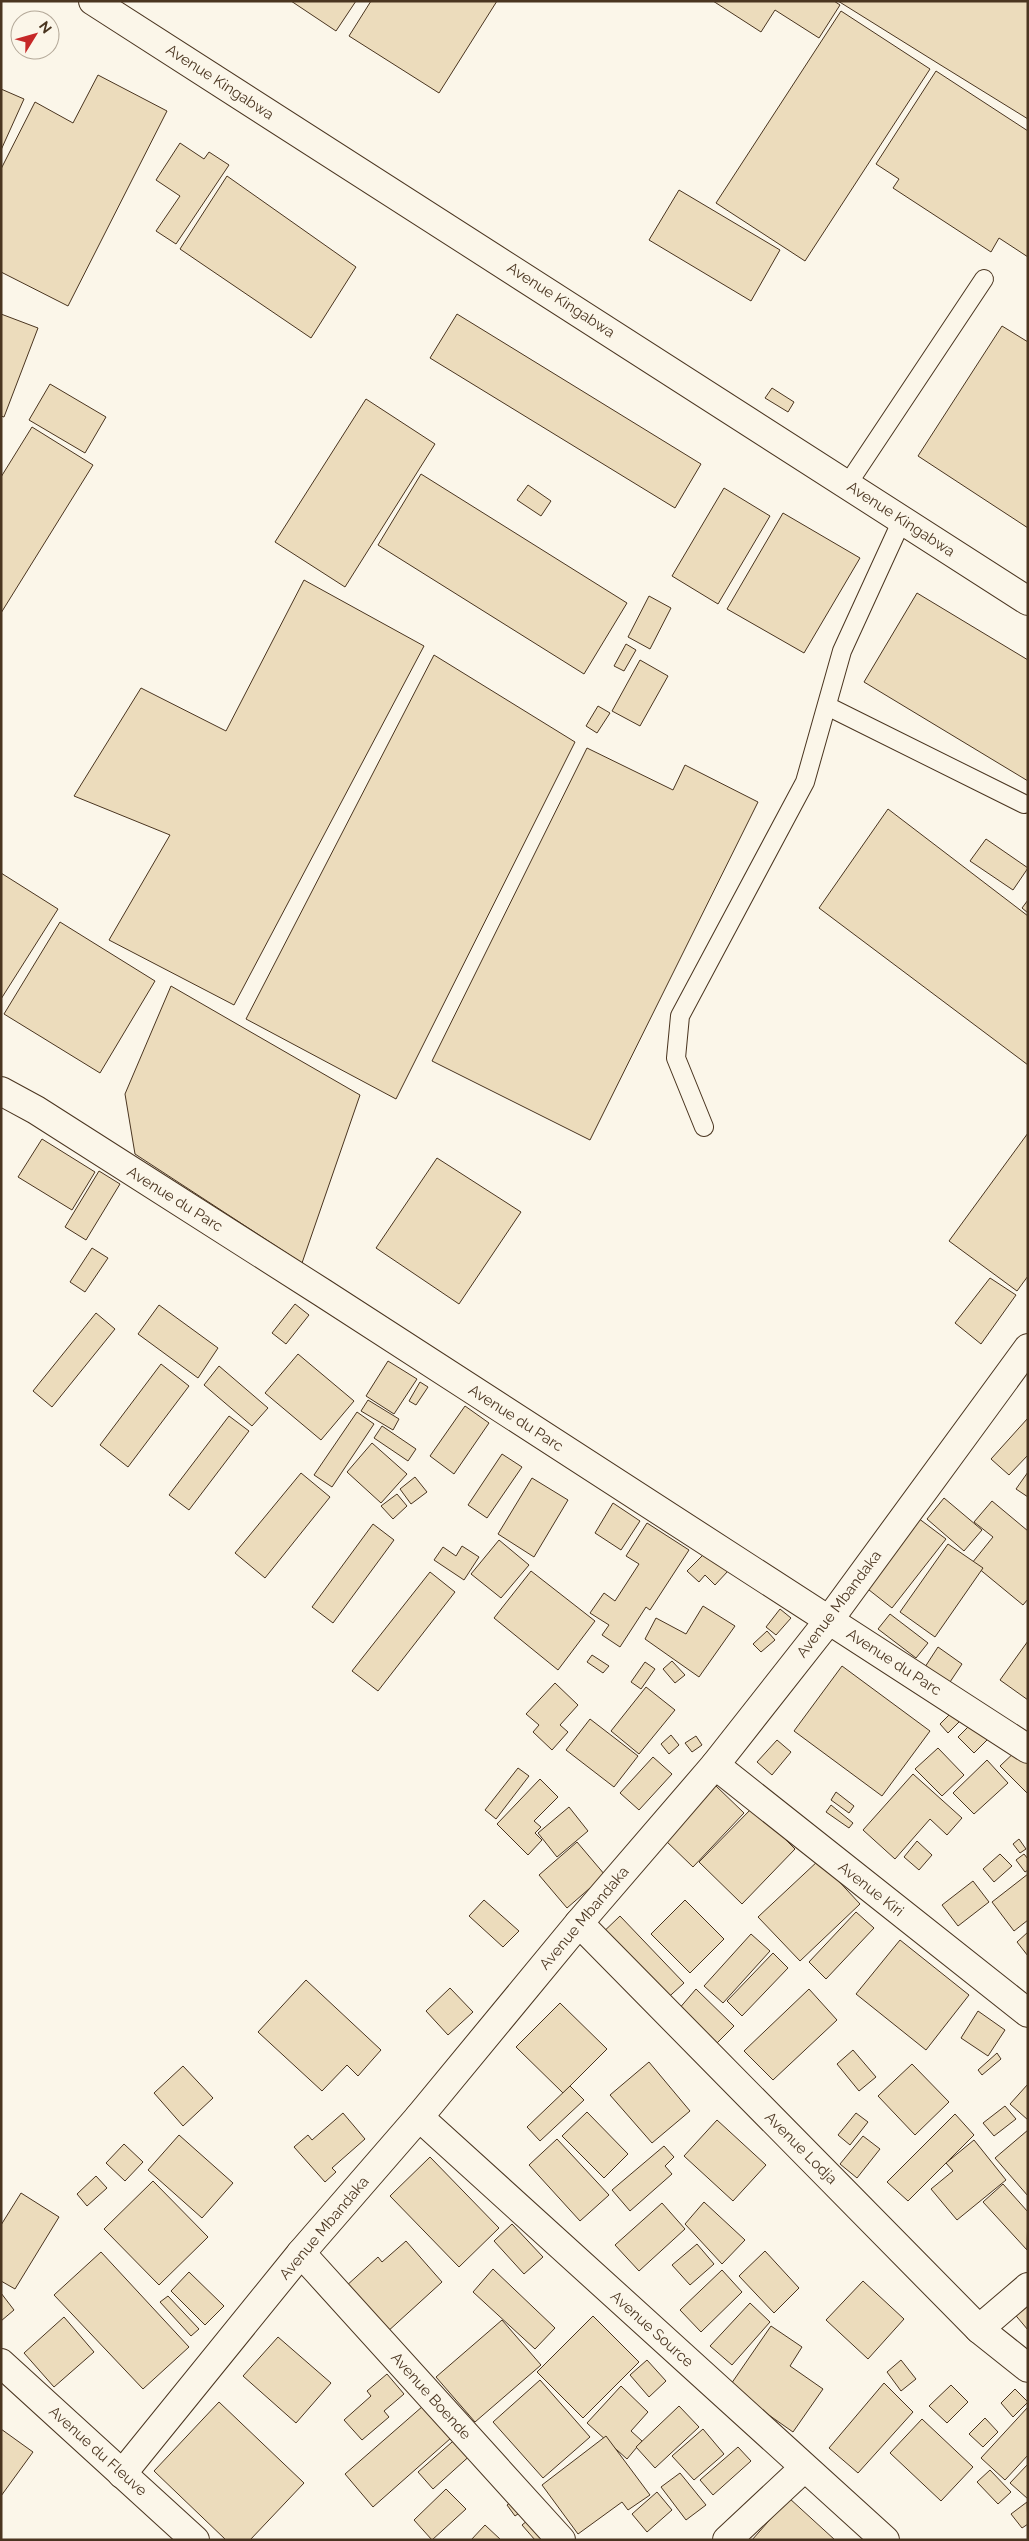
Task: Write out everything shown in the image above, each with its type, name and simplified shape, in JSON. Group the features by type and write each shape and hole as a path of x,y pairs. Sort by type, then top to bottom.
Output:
{"street":[{"name":"Avenue Kingabwa","path":"93,1 1028,601"},
{"name":"Avenue du Parc","path":"1,1091 44,1116 315,1288 1028,1749"},
{"name":"Avenue Mbandaka","path":"122,2474 301,2253 419,2117 580,1923 715,1765 829,1620 1028,1348"},
{"name":"Avenue Kiri","path":"715,1765 1028,2013"},
{"name":"Avenue Lodja","path":"580,1923 979,2329 1028,2368"},
{"name":"Avenue Source","path":"419,2117 885,2540"},
{"name":"Avenue Boende","path":"301,2253 561,2540"},
{"path":"979,2329 1028,2287"},
{"name":"Avenue du Fleuve","path":"1,2363 194,2540"},
{"path":"726,2540 804,2468"}],"lane":[{"path":"847,484 984,279"},
{"path":"704,1127 676,1058 680,1016 805,782 842,652 902,520"},
{"path":"827,706 1024,804"}],"building":[{"path":"291,1 356,1 336,31"},
{"path":"371,1 497,1 439,93 349,36"},
{"path":"713,1 834,1 840,5 819,38 775,10 761,32"},
{"path":"838,1 1028,1 1028,119 939,64"},
{"path":"841,11 930,69 805,261 716,203"},
{"path":"936,71 1028,131 1028,257 999,238 991,252 893,188 899,179 876,164"},
{"path":"98,75 167,111 68,306 1,272 1,169 35,102 73,123"},
{"path":"1,89 24,99 1,150"},
{"path":"180,143 204,159 209,152 229,165 176,244 156,231 180,196 156,180"},
{"path":"227,176 356,267 311,338 180,249"},
{"path":"679,190 780,250 751,301 649,240"},
{"path":"1,314 38,328 4,417 1,416"},
{"path":"457,314 701,464 675,508 430,358"},
{"path":"1002,326 1028,342 1028,528 918,456"},
{"path":"50,384 106,417 85,453 29,420"},
{"path":"772,388 794,402 788,412 765,398"},
{"path":"366,399 435,444 345,587 275,542"},
{"path":"32,427 93,465 1,613 1,477"},
{"path":"421,474 627,603 584,674 378,545"},
{"path":"528,485 551,501 541,516 517,500"},
{"path":"724,488 770,516 718,604 672,576"},
{"path":"783,513 860,558 804,653 727,609"},
{"path":"304,580 424,646 234,1005 109,940 170,835 74,796 141,688 226,731"},
{"path":"917,593 1028,660 1028,781 864,682"},
{"path":"649,596 671,608 650,649 628,637"},
{"path":"626,644 636,650 624,671 614,666"},
{"path":"434,655 575,742 396,1099 246,1019"},
{"path":"640,660 668,676 640,726 612,711"},
{"path":"598,706 610,713 597,733 586,726"},
{"path":"587,748 673,790 685,765 758,802 590,1140 432,1061"},
{"path":"888,809 1028,916 1028,1065 819,908"},
{"path":"986,839 1028,868 1013,890 970,861"},
{"path":"1,873 58,909 1,999"},
{"path":"1028,900 1028,913 1022,908"},
{"path":"60,922 155,981 100,1073 4,1014"},
{"path":"171,986 360,1095 302,1263 135,1154 125,1094"},
{"path":"1028,1133 1028,1276 1017,1291 949,1241"},
{"path":"42,1139 95,1172 72,1210 18,1177"},
{"path":"437,1158 521,1212 459,1304 376,1248"},
{"path":"99,1171 120,1184 86,1240 65,1227"},
{"path":"92,1248 108,1258 85,1292 70,1282"},
{"path":"990,1278 1016,1295 981,1344 955,1323"},
{"path":"295,1304 309,1315 286,1344 272,1333"},
{"path":"159,1305 218,1348 198,1378 138,1334"},
{"path":"96,1313 115,1329 52,1407 33,1391"},
{"path":"298,1354 354,1401 321,1440 265,1393"},
{"path":"388,1361 417,1379 394,1414 366,1396"},
{"path":"161,1364 189,1386 128,1467 100,1445"},
{"path":"219,1366 268,1408 252,1426 204,1385"},
{"path":"420,1382 428,1387 416,1405 409,1401"},
{"path":"368,1400 399,1419 393,1430 361,1411"},
{"path":"465,1406 489,1423 454,1474 430,1456"},
{"path":"357,1412 374,1424 332,1487 314,1475"},
{"path":"229,1416 249,1431 189,1510 169,1495"},
{"path":"1028,1418 1028,1455 1009,1475 991,1459"},
{"path":"382,1426 416,1449 408,1461 374,1438"},
{"path":"372,1443 407,1474 381,1503 347,1472"},
{"path":"502,1454 522,1467 487,1518 468,1505"},
{"path":"1028,1472 1028,1497 1016,1489"},
{"path":"301,1473 330,1497 265,1578 235,1553"},
{"path":"415,1477 427,1492 411,1504 400,1489"},
{"path":"532,1478 568,1500 534,1557 498,1534"},
{"path":"397,1494 407,1506 393,1519 381,1506"},
{"path":"944,1498 982,1530 964,1551 927,1519"},
{"path":"992,1501 1028,1531 1028,1599 1023,1605 972,1563 993,1537 974,1522"},
{"path":"613,1503 640,1521 621,1550 595,1533"},
{"path":"918,1518 946,1539 892,1608 864,1586"},
{"path":"647,1523 689,1550 650,1610 646,1607 620,1647 602,1635 609,1625 590,1613 604,1593 615,1601 639,1564 626,1556"},
{"path":"373,1524 394,1540 333,1623 312,1607"},
{"path":"499,1540 529,1565 501,1598 471,1574"},
{"path":"948,1544 983,1568 935,1637 900,1612"},
{"path":"462,1546 479,1557 464,1580 434,1560 443,1547 456,1556"},
{"path":"708,1550 728,1571 715,1585 705,1575 699,1582 687,1571"},
{"path":"531,1571 595,1621 558,1670 494,1618"},
{"path":"430,1572 455,1592 378,1691 352,1671"},
{"path":"703,1606 735,1626 699,1677 645,1639 656,1618 686,1634"},
{"path":"780,1609 791,1618 776,1635 766,1627"},
{"path":"890,1614 928,1643 916,1658 878,1629"},
{"path":"767,1631 775,1640 761,1652 753,1644"},
{"path":"1028,1641 1028,1700 1000,1680"},
{"path":"938,1647 962,1664 950,1682 925,1667"},
{"path":"592,1655 609,1666 603,1673 587,1662"},
{"path":"672,1661 685,1675 675,1683 663,1669"},
{"path":"645,1662 655,1669 641,1689 631,1682"},
{"path":"842,1666 930,1731 882,1796 794,1731"},
{"path":"555,1683 578,1705 560,1725 568,1732 552,1750 533,1732 539,1725 526,1714"},
{"path":"646,1687 675,1710 639,1754 611,1731"},
{"path":"957,1707 965,1716 948,1733 940,1724"},
{"path":"590,1719 638,1756 614,1787 566,1750"},
{"path":"974,1721 990,1737 974,1753 958,1737"},
{"path":"671,1735 679,1745 669,1754 661,1744"},
{"path":"696,1736 702,1745 692,1752 685,1743"},
{"path":"777,1740 791,1752 772,1775 757,1762"},
{"path":"938,1748 964,1775 942,1796 915,1769"},
{"path":"1017,1750 1028,1761 1028,1794 1000,1766"},
{"path":"653,1757 672,1774 639,1810 620,1793"},
{"path":"987,1760 1008,1783 974,1814 953,1793"},
{"path":"518,1768 529,1776 496,1819 485,1810"},
{"path":"913,1774 962,1818 947,1835 930,1819 895,1859 863,1830"},
{"path":"540,1779 558,1797 534,1821 541,1827 535,1833 542,1840 528,1855 497,1824"},
{"path":"715,1785 744,1813 693,1867 664,1839"},
{"path":"836,1792 854,1806 849,1813 831,1800"},
{"path":"831,1805 853,1823 849,1828 826,1812"},
{"path":"569,1807 588,1831 557,1857 538,1833"},
{"path":"753,1807 795,1849 742,1904 699,1862"},
{"path":"1019,1839 1026,1849 1020,1853 1013,1844"},
{"path":"917,1841 932,1855 919,1870 904,1857"},
{"path":"577,1842 605,1875 567,1908 539,1875"},
{"path":"1000,1854 1012,1866 994,1882 983,1869"},
{"path":"1024,1854 1028,1859 1028,1870 1025,1872 1016,1860"},
{"path":"819,1860 860,1904 800,1961 758,1917"},
{"path":"1028,1874 1028,1920 1014,1931 992,1902"},
{"path":"973,1881 989,1902 958,1926 942,1905"},
{"path":"484,1900 519,1931 503,1947 469,1916"},
{"path":"685,1900 724,1939 690,1973 651,1934"},
{"path":"856,1912 874,1928 826,1979 809,1962"},
{"path":"620,1916 684,1983 661,2004 596,1939"},
{"path":"1028,1932 1028,1956 1017,1942"},
{"path":"751,1934 770,1951 723,2003 704,1986"},
{"path":"900,1940 969,1995 926,2050 856,1994"},
{"path":"773,1953 788,1968 742,2016 727,2001"},
{"path":"306,1980 381,2050 358,2076 347,2065 322,2091 258,2032"},
{"path":"450,1988 473,2012 448,2035 426,2011"},
{"path":"696,1989 734,2026 715,2045 678,2010"},
{"path":"809,1989 837,2020 773,2080 744,2051"},
{"path":"560,2003 607,2049 563,2093 516,2047"},
{"path":"978,2011 1005,2030 988,2056 961,2038"},
{"path":"853,2050 876,2077 859,2091 837,2064"},
{"path":"997,2053 1001,2059 982,2075 978,2070"},
{"path":"649,2062 690,2111 652,2143 610,2095"},
{"path":"912,2064 949,2102 915,2135 878,2096"},
{"path":"183,2066 213,2098 183,2126 154,2093"},
{"path":"1028,2084 1028,2120 1010,2104"},
{"path":"570,2086 584,2100 540,2141 527,2127"},
{"path":"1005,2106 1016,2119 994,2136 983,2123"},
{"path":"587,2112 628,2154 604,2178 562,2136"},
{"path":"343,2113 365,2139 332,2168 336,2172 325,2182 294,2147 308,2135 312,2140"},
{"path":"856,2113 868,2122 850,2145 838,2135"},
{"path":"955,2114 974,2135 908,2201 887,2182"},
{"path":"717,2120 766,2165 733,2201 684,2156"},
{"path":"1028,2130 1028,2196 995,2158"},
{"path":"179,2135 233,2183 202,2218 148,2170"},
{"path":"863,2136 880,2149 857,2178 840,2164"},
{"path":"557,2139 609,2195 580,2221 529,2165"},
{"path":"974,2140 1006,2180 957,2220 931,2189 953,2171 946,2163"},
{"path":"124,2144 143,2162 125,2181 106,2163"},
{"path":"664,2146 674,2157 665,2166 672,2174 630,2211 612,2190"},
{"path":"430,2157 499,2228 459,2267 390,2196"},
{"path":"96,2176 107,2188 87,2206 77,2194"},
{"path":"153,2181 208,2237 159,2285 104,2229"},
{"path":"1003,2184 1028,2212 1027,2250 983,2202"},
{"path":"21,2193 59,2217 15,2289 1,2281 1,2225"},
{"path":"704,2202 745,2240 722,2264 685,2224"},
{"path":"662,2203 685,2229 639,2271 615,2245"},
{"path":"512,2224 543,2257 524,2274 494,2241"},
{"path":"406,2241 442,2282 386,2333 345,2287 378,2257 382,2262"},
{"path":"697,2244 714,2264 690,2285 672,2265"},
{"path":"765,2251 799,2288 774,2313 739,2276"},
{"path":"101,2252 189,2347 143,2389 54,2295"},
{"path":"493,2269 555,2328 535,2349 473,2292"},
{"path":"722,2270 742,2292 701,2332 680,2310"},
{"path":"189,2272 224,2306 205,2325 171,2291"},
{"path":"863,2281 904,2319 868,2359 826,2320"},
{"path":"1,2293 14,2310 1,2321"},
{"path":"168,2296 199,2329 191,2336 160,2302"},
{"path":"1028,2297 1028,2330 1012,2311"},
{"path":"750,2303 770,2322 732,2365 710,2346"},
{"path":"593,2316 639,2362 583,2418 537,2372"},
{"path":"64,2317 94,2352 54,2387 24,2353"},
{"path":"502,2320 541,2365 475,2422 436,2377"},
{"path":"771,2326 802,2347 790,2366 823,2389 793,2432 729,2387"},
{"path":"278,2337 331,2383 296,2423 243,2376"},
{"path":"647,2360 666,2381 649,2397 630,2375"},
{"path":"901,2360 916,2379 901,2391 887,2372"},
{"path":"387,2374 404,2394 384,2411 389,2417 362,2440 344,2420 371,2396 367,2391"},
{"path":"540,2380 590,2437 543,2478 493,2422"},
{"path":"884,2383 913,2412 858,2473 829,2448"},
{"path":"951,2385 968,2402 947,2423 929,2406"},
{"path":"621,2386 648,2412 631,2431 642,2441 627,2459 587,2423"},
{"path":"1015,2389 1028,2402 1013,2417 1001,2403"},
{"path":"219,2402 304,2483 250,2540 226,2540 154,2471"},
{"path":"423,2406 451,2438 373,2507 345,2474"},
{"path":"679,2406 699,2427 655,2468 636,2447"},
{"path":"1028,2407 1028,2455 1005,2480 981,2458"},
{"path":"985,2418 998,2432 983,2447 969,2434"},
{"path":"922,2419 973,2467 941,2501 890,2453"},
{"path":"1,2429 33,2452 1,2496"},
{"path":"703,2429 724,2454 694,2480 672,2456"},
{"path":"460,2435 474,2452 433,2489 418,2472"},
{"path":"606,2436 650,2495 628,2510 622,2502 578,2534 542,2485"},
{"path":"738,2447 751,2461 713,2495 700,2480"},
{"path":"1028,2464 1028,2499 1010,2483"},
{"path":"990,2470 1011,2492 998,2504 977,2482"},
{"path":"680,2473 706,2505 686,2520 661,2487"},
{"path":"446,2489 466,2509 432,2540 414,2520"},
{"path":"657,2492 672,2510 647,2532 632,2514"},
{"path":"789,2498 835,2540 752,2540"},
{"path":"514,2500 522,2511 515,2516 507,2505"},
{"path":"1027,2502 1028,2524 1022,2528 1011,2514"},
{"path":"533,2516 545,2540 535,2540 522,2525"},
{"path":"485,2525 501,2540 471,2540"}]}
